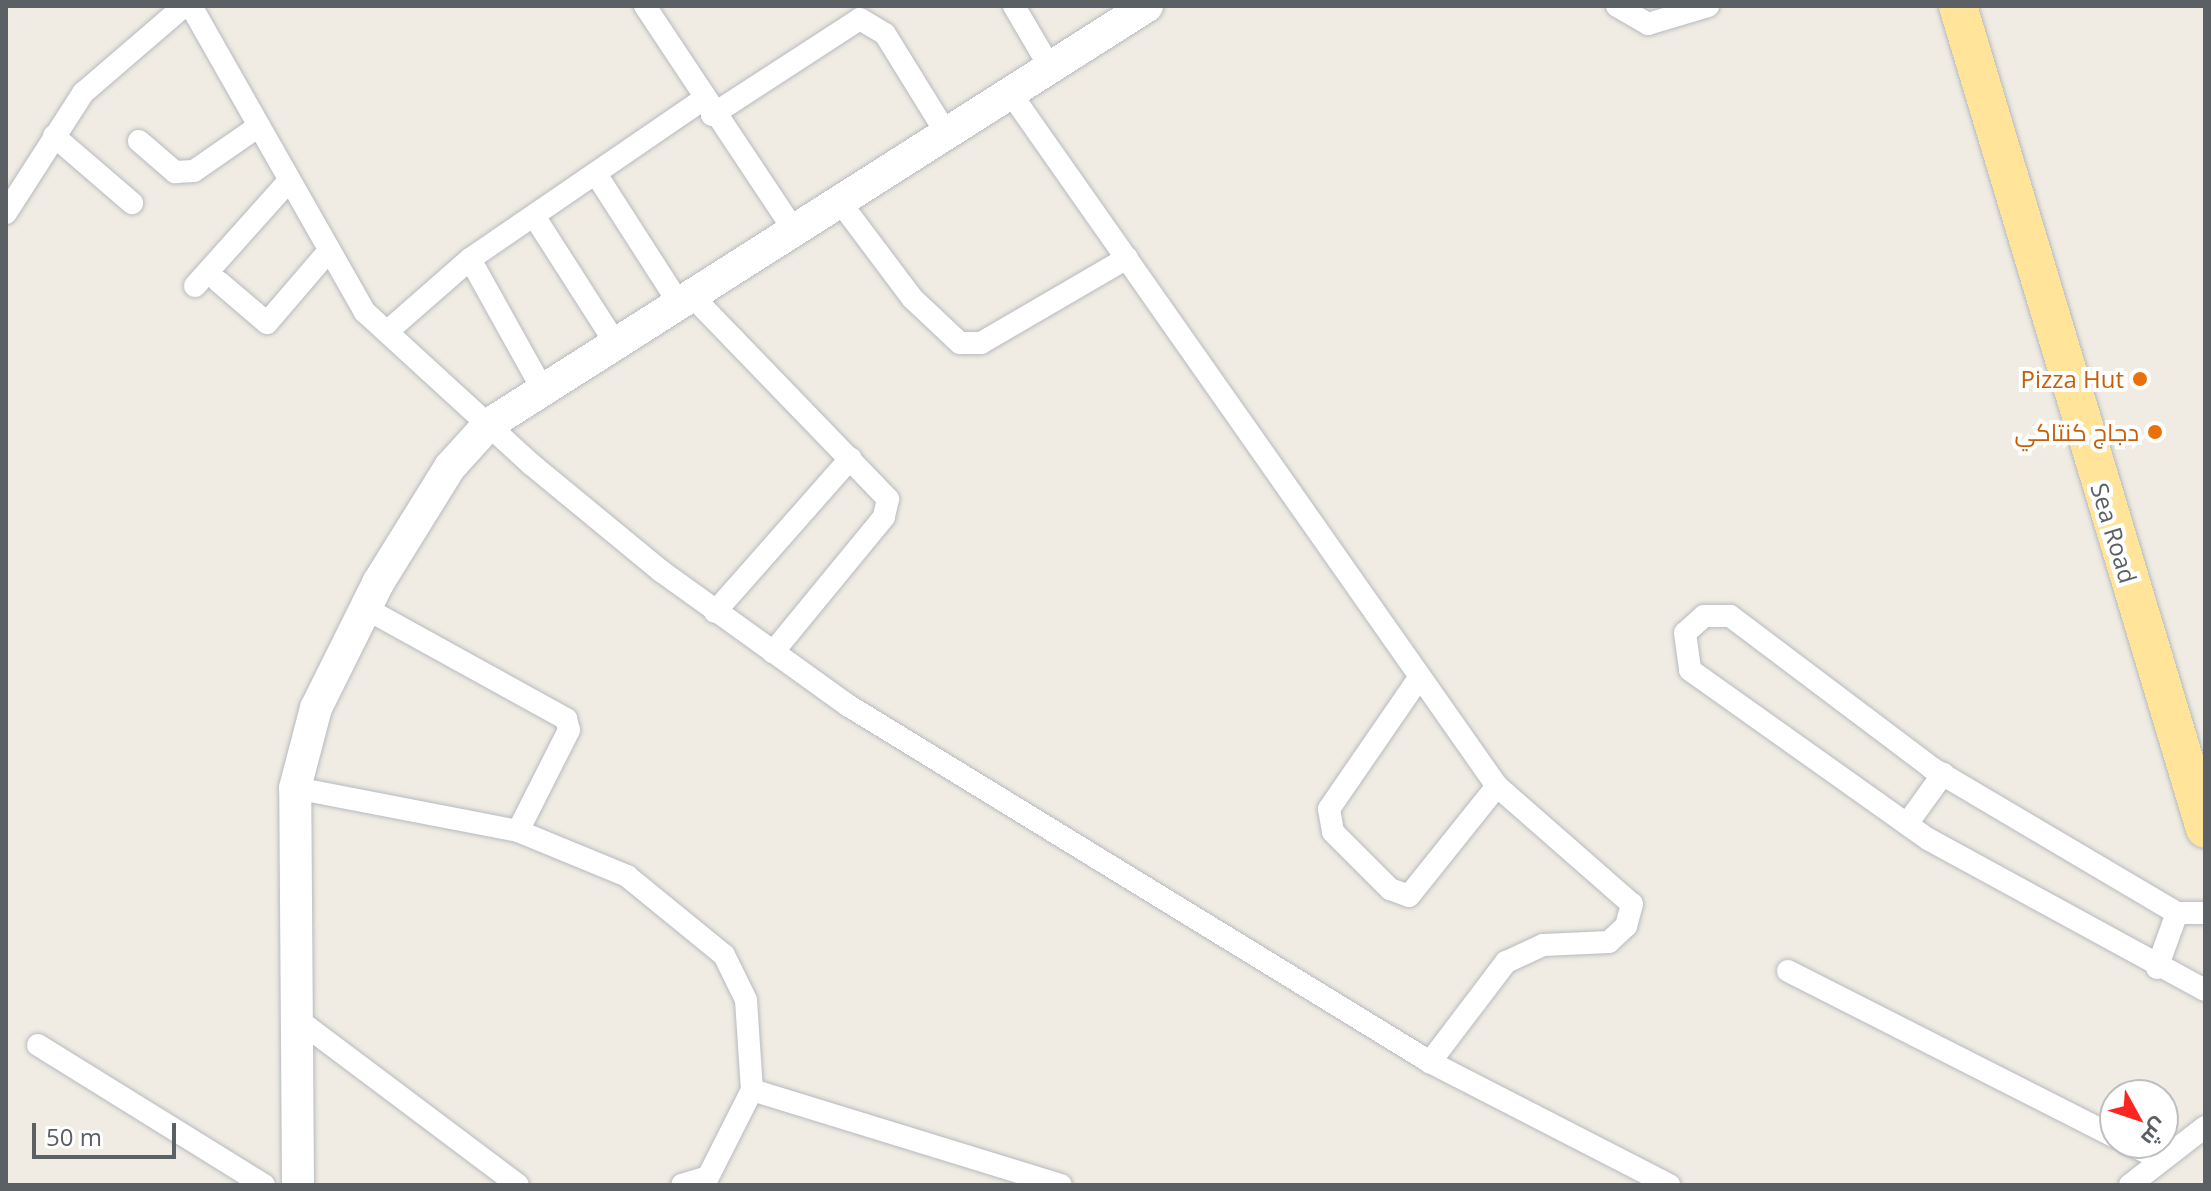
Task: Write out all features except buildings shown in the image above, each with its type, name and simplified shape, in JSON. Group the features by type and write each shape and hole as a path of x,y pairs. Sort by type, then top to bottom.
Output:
{"highway":[{"name":"Sea Road","path":"1958,6 2169,670 2205,744"},
{"name":"Sea Road","path":"1975,6 2169,670 2205,825"}],"main road":[{"path":"298,1185 295,788 316,708 413,520 488,425 840,202 945,131 1147,6"}],"street":[{"path":"6,213 83,93 184,6"},
{"path":"191,6 327,253 365,312 389,330 488,425 715,612 849,706 1430,1062 1669,1185"},
{"path":"645,6 707,107 794,230"},
{"path":"1014,6 1049,66"},
{"path":"1617,6 1648,24 1708,6"},
{"path":"389,330 470,259 536,219 596,174 860,19 885,34 945,131"},
{"path":"1009,91 1497,786 1632,904 1632,915 1609,942 1543,945 1506,962 1430,1062"},
{"path":"139,141 175,172 194,171 259,126"},
{"path":"54,136 132,203"},
{"path":"596,174 686,301 851,458 888,499 884,517 773,652"},
{"path":"195,286 289,181"},
{"path":"840,202 912,298 960,343 981,343 1127,258"},
{"path":"536,219 616,344"},
{"path":"219,282 267,323 327,253"},
{"path":"470,259 543,390"},
{"path":"715,612 851,458"},
{"path":"365,608 566,719 569,730 518,831"},
{"path":"2205,913 2177,913 1943,774 1730,616 1704,616 1685,633 1690,670 1907,824 2157,968 2205,990"},
{"path":"1419,678 1329,809 1333,832 1390,889 1409,896 1497,786"},
{"path":"1907,824 1943,774"},
{"path":"295,788 518,831 627,876 724,955 746,1000 752,1090 711,1181 682,1185"},
{"path":"2157,968 2177,913"},
{"path":"1788,971 2099,1129"},
{"path":"297,1019 518,1185"},
{"path":"38,1045 264,1185"},
{"path":"752,1090 1061,1185"},
{"path":"2179,1146 2205,1127"},
{"path":"2130,1185 2162,1159"}],"place":[{"name":"Pizza Hut","path":"2140,379"},
{"name":"دجاج كنتاكي","path":"2155,432"}]}
